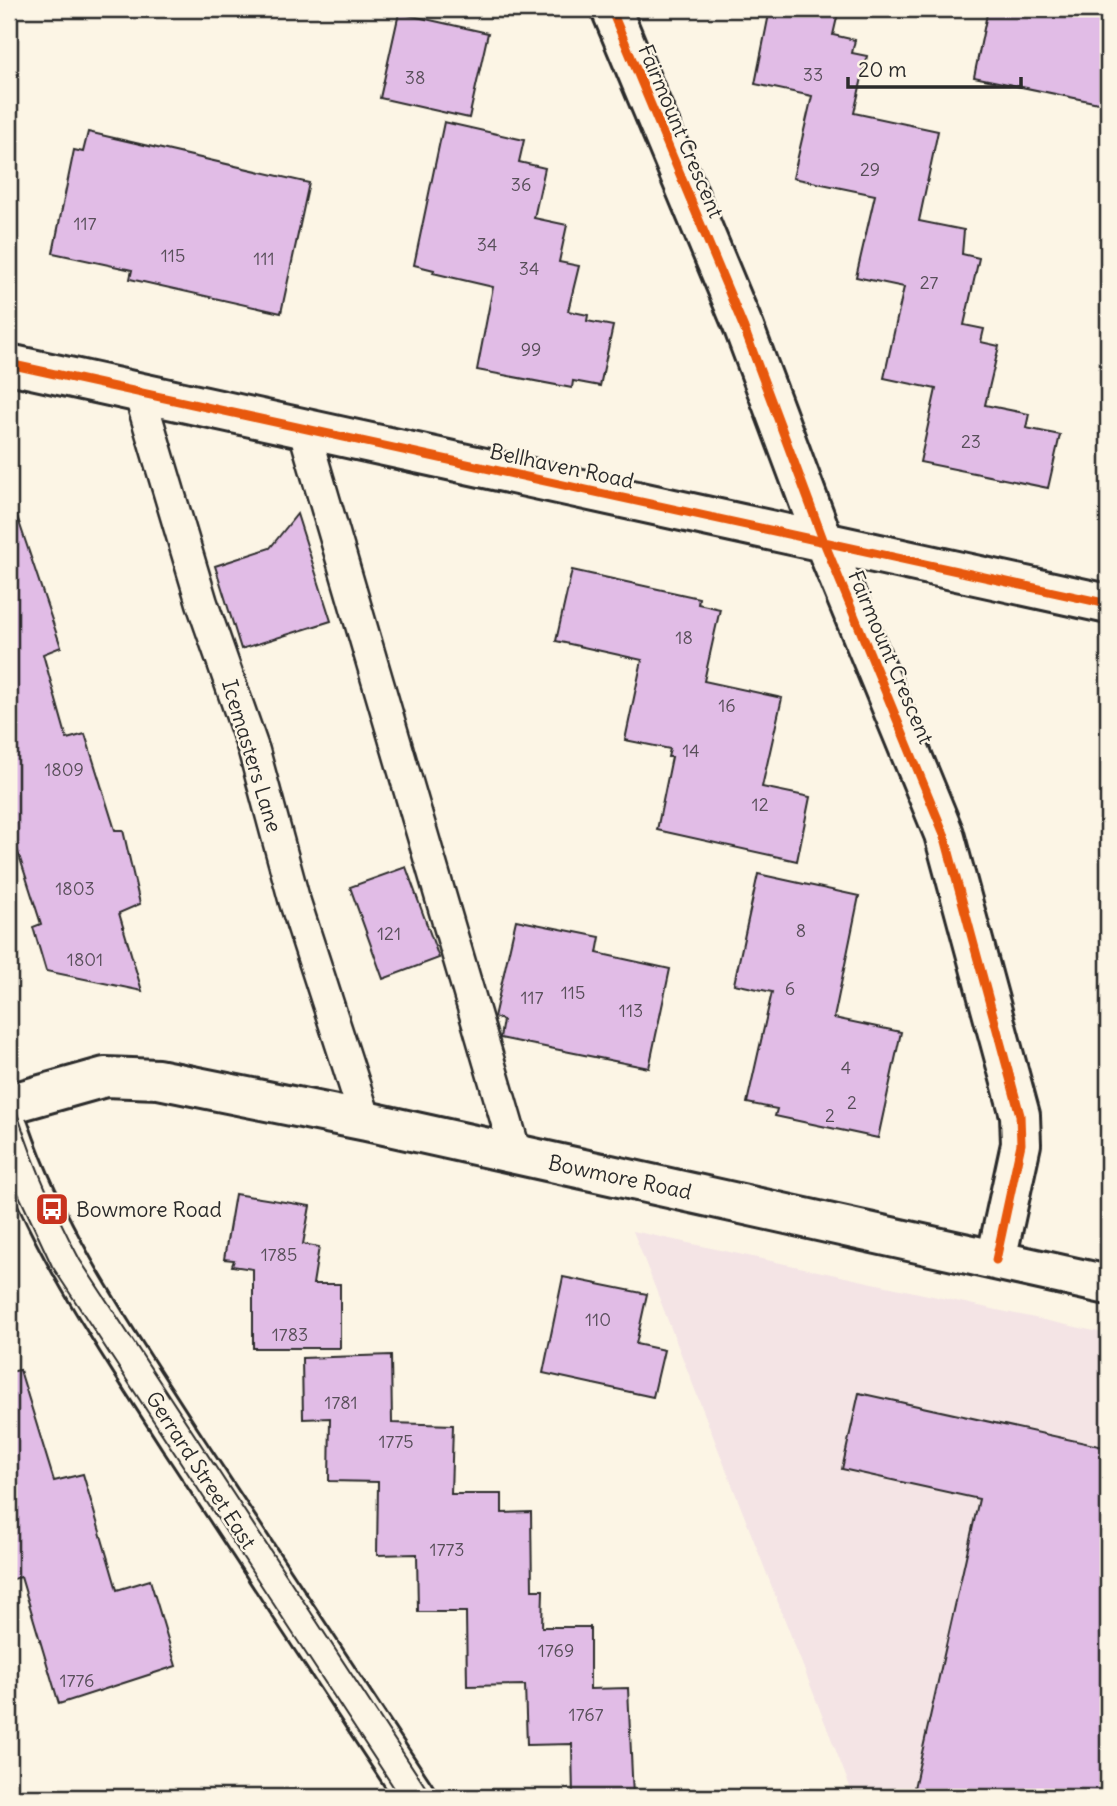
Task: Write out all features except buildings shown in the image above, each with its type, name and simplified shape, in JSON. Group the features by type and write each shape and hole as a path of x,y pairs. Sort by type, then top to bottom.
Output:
{"street":[{"name":"Fairmount Crescent","path":"611,9 744,328 824,542 944,834 1020,1115 1021,1144 996,1260"},
{"name":"Bellhaven Road","path":"9,364 1108,604"},
{"name":"Bowmore Road","path":"9,1104 105,1077 158,1079 366,1121 1108,1285"},
{"name":"Gerrard Street East","path":"9,1129 28,1184 57,1243 109,1329 416,1797"}],"lane":[{"name":"Icemasters Lane","path":"139,392 202,603 254,751 294,899 366,1121"},
{"path":"303,427 516,1154"}],"shaded area":[{"path":"633,1231 1108,1334 1108,1797 854,1797"}],"tram line":[{"path":"9,1087 40,1176 80,1260 432,1797"},
{"path":"9,1174 52,1266 400,1797"}],"cycle path":[{"path":"611,9 744,328 824,542 944,834 1020,1115 1021,1144 996,1260"},
{"path":"9,364 1108,604"}],"place":[{"name":"Bowmore Road","path":"52,1209"}]}
